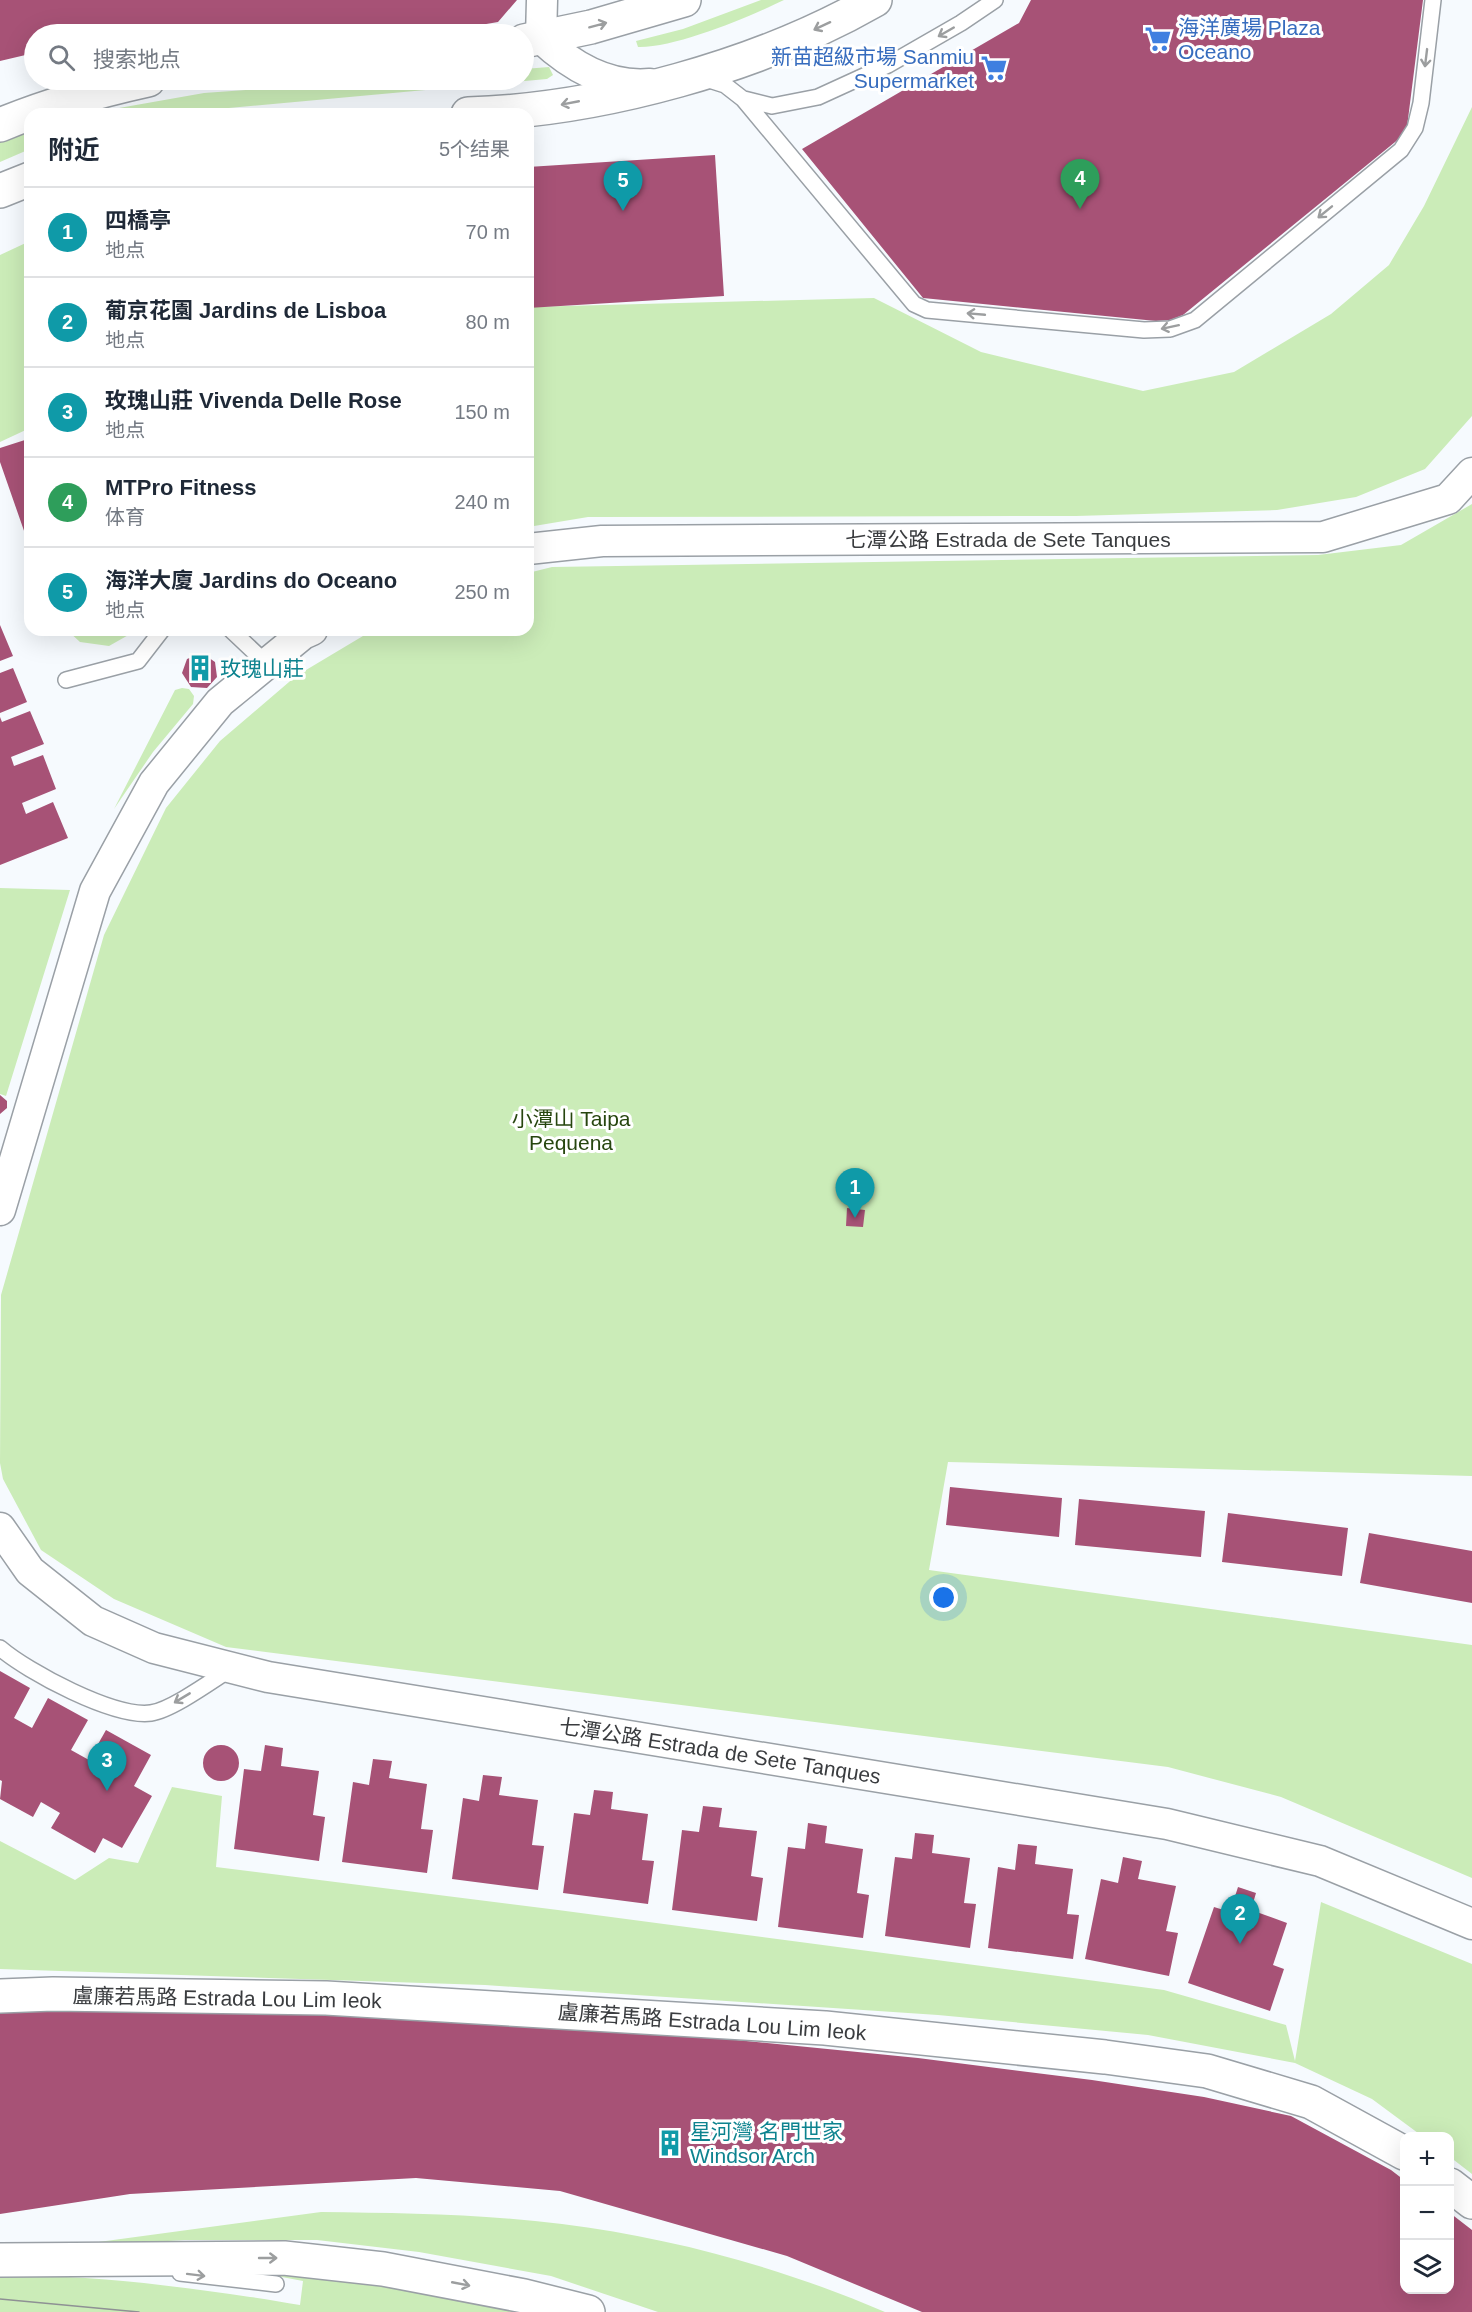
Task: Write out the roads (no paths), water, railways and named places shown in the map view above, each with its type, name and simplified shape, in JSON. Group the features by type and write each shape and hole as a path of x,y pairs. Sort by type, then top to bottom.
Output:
{"street":[{"path":"534,31 542,0"},
{"path":"534,39 591,27 684,0"},
{"path":"531,108 562,105 640,90 716,68 789,41 874,0"},
{"path":"534,40 580,69 601,78 624,83 646,84 674,80"},
{"path":"45,108 104,90"},
{"path":"0,125 24,115"},
{"path":"0,191 24,181"},
{"name":"七潭公路 Estrada de Sete Tanques","path":"534,548 602,541 1323,537 1448,499 1472,473"},
{"path":"0,1210 95,891 154,783 220,702 301,636"},
{"name":"七潭公路 Estrada de Sete Tanques","path":"0,1528 30,1571 93,1621 154,1648 268,1677 1167,1824 1320,1861 1472,1924"},
{"name":"盧廉若馬路 Estrada Lou Lim Ieok","path":"0,1996 53,1994 338,1999 825,2028 1105,2057 1208,2071 1311,2102 1400,2151"},
{"path":"1450,2186 1472,2202"},
{"path":"6,2260 284,2258 383,2269 524,2296 588,2312"}],"lane":[{"path":"743,99 772,106 818,97 888,65 961,23 995,0"},
{"path":"674,80 691,77 714,81 734,91 743,99 914,304 927,310 1144,330 1170,329 1195,320 1401,150 1415,128 1421,103 1433,0"},
{"path":"66,680 138,661 157,636"},
{"path":"238,636 267,663"},
{"path":"0,1648 70,1692 128,1711 152,1713 172,1705 232,1668"},
{"path":"6,2260 183,2273 276,2284"}],"tram line":[{"path":"0,2299 139,2312"}],"place":[{"name":"海洋廣場 Plaza Oceano","path":"1158,39"},
{"name":"新苗超級市場 Sanmiu Supermarket","path":"994,68"},
{"name":"MTPro Fitness","path":"1080,209"},
{"name":"海洋大廈 Jardins do Oceano","path":"623,211"},
{"name":"玫瑰山莊","path":"200,668"},
{"name":"四橋亭","path":"855,1218"},
{"name":"玫瑰山莊 Vivenda Delle Rose","path":"107,1791"},
{"name":"葡京花園 Jardins de Lisboa","path":"1240,1944"},
{"name":"星河灣 名門世家 Windsor Arch","path":"670,2143"}],"park label":[{"name":"小潭山 Taipa Pequena","path":"571,1130"}]}
